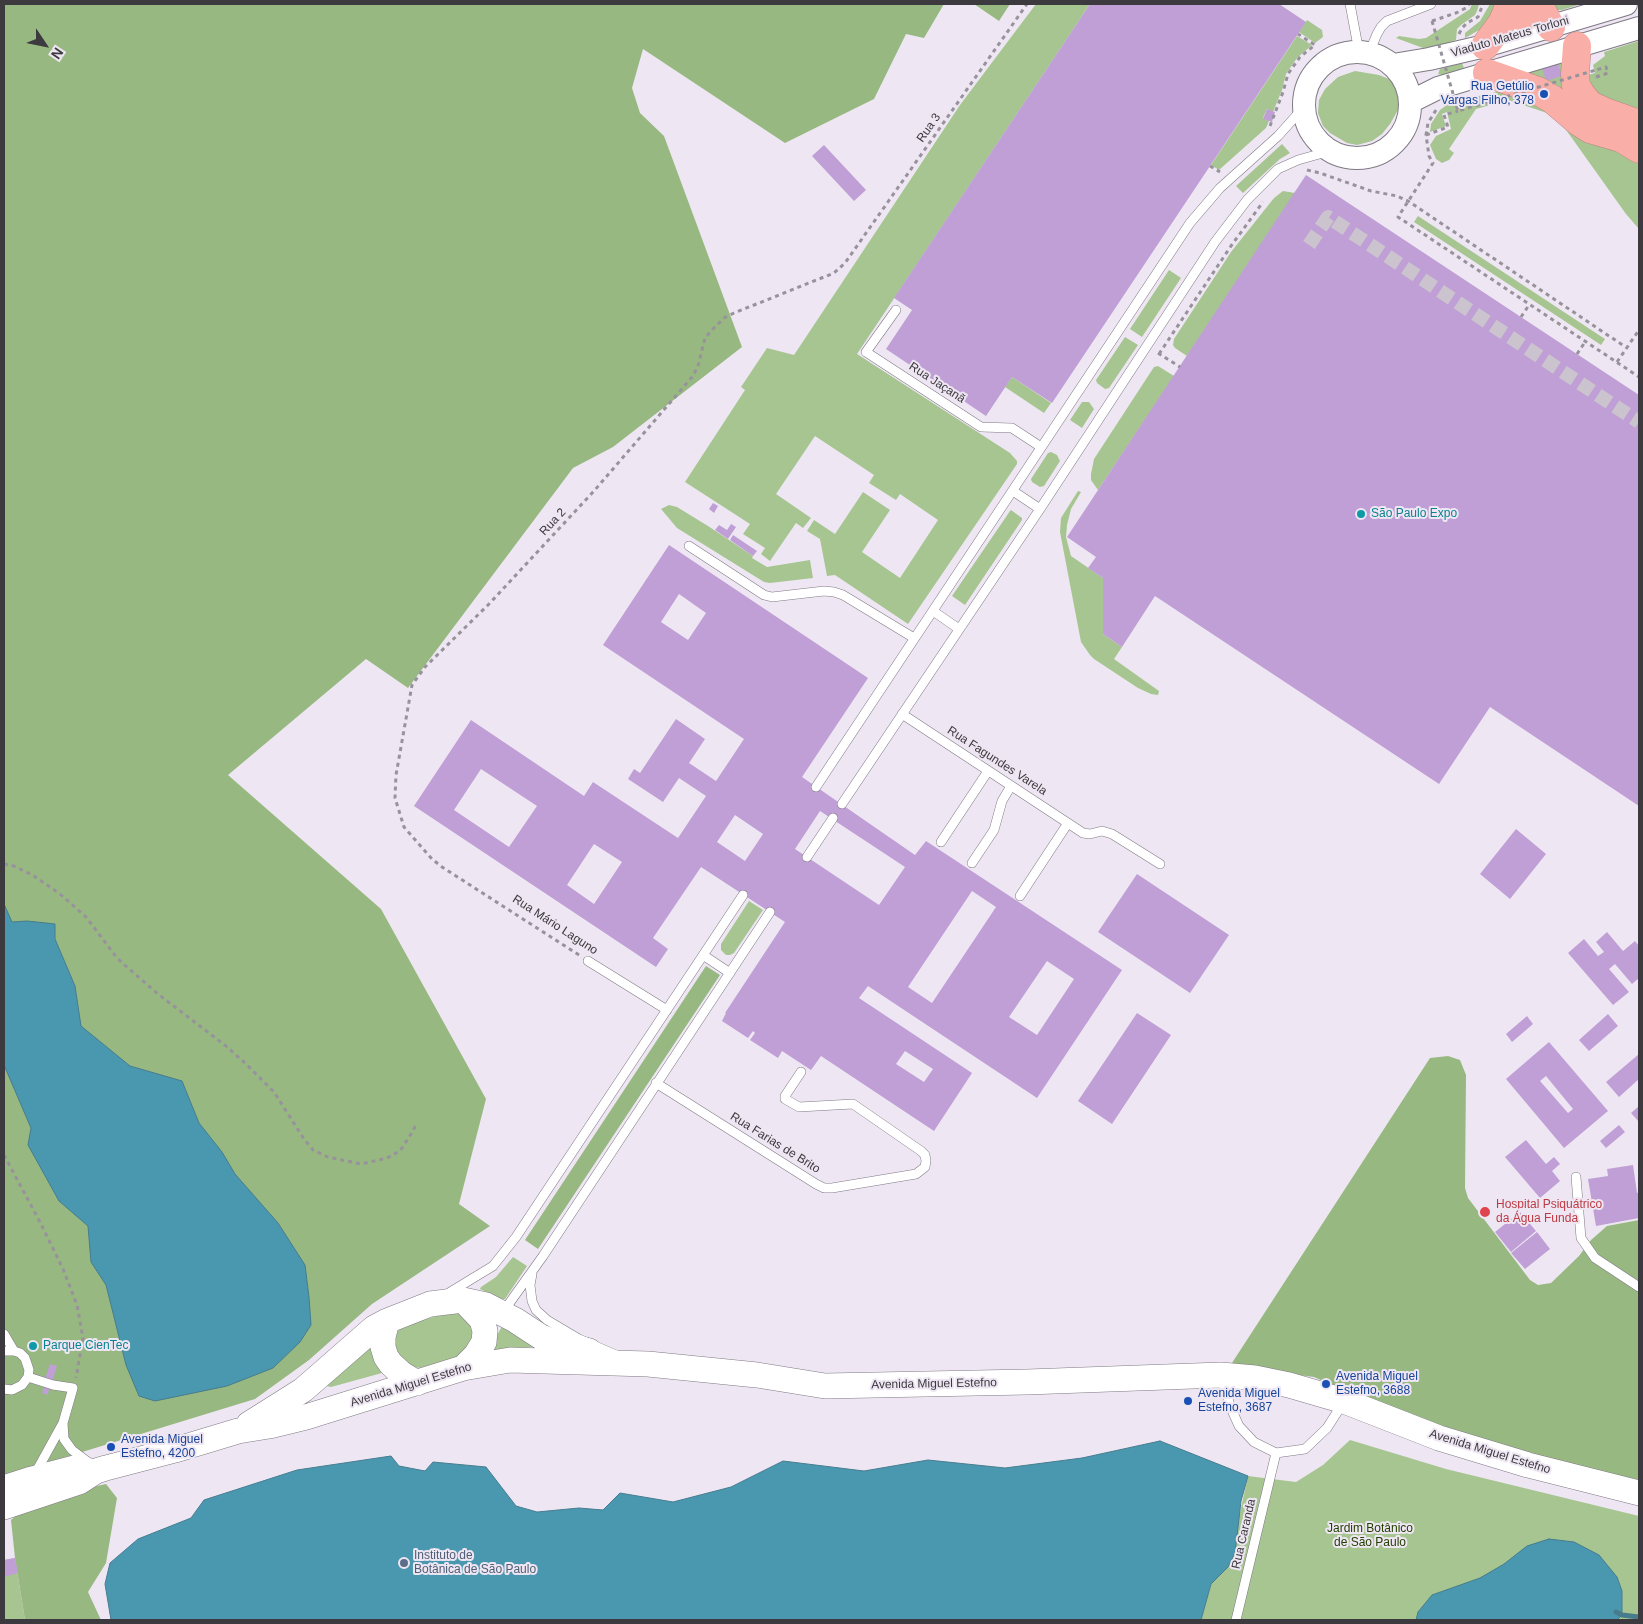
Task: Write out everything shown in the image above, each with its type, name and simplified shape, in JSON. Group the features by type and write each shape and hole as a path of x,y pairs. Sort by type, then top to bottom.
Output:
{"highway":[{"path":"1484,46 1502,22 1507,8 1524,17 1529,15 1560,24 1575,74 1576,86 1581,94 1590,105 1639,124"},
{"path":"1487,73 1538,91 1552,99 1590,129 1622,138 1639,149"}],"main road":[{"name":"Avenida Miguel Estefno","path":"238,1431 303,1390 374,1328 430,1304 463,1300 486,1305 494,1326 541,1337 581,1350 619,1356 648,1364"},
{"path":"463,1300 482,1320 484,1331 494,1326"},
{"path":"387,1321 383,1337 386,1357 402,1374 417,1383"},
{"path":"463,1368 476,1355 494,1326"},
{"name":"Avenida Miguel Estefno","path":"4,1507 79,1482 101,1470 238,1431 297,1419 463,1368 510,1360 648,1364 757,1375 825,1386 1027,1382 1221,1375 1255,1378 1289,1385 1344,1401 1453,1442 1528,1465 1639,1493"},
{"name":"Avenida Miguel Estefno","path":"4,1488 73,1468 101,1470"}],"street":[{"name":"Viaduto Mateus Torloni","path":"1393,65 1484,46 1626,4"},
{"name":"Viaduto Mateus Torloni","path":"1410,102 1441,99 1487,73 1560,24 1639,28"},
{"path":"1364,52 1382,58 1393,65 1405,82 1410,102 1408,120 1400,136 1387,148 1369,156 1349,157 1330,151 1316,140 1308,124 1304,107 1306,90 1314,74 1326,62 1342,54 1364,52"},
{"path":"1429,59 1441,99"}],"lane":[{"path":"1350,4 1364,52"},
{"path":"1404,4 1409,12"},
{"path":"1364,52 1382,26 1387,22 1431,4"},
{"path":"816,787 1201,210 1233,175 1278,136 1304,107"},
{"path":"842,804 1040,509 1214,242 1247,200 1266,180 1288,164 1330,151"},
{"name":"Rua Jaçanã","path":"896,310 866,352 981,427 1012,428 1041,448"},
{"path":"1013,491 1040,509"},
{"path":"689,546 764,595 772,597 824,591 834,592 843,595 914,638"},
{"path":"933,611 959,629"},
{"name":"Rua Fagundes Varela","path":"902,714 1068,824 1086,834 1102,831 1112,834 1160,864"},
{"path":"941,842 988,771"},
{"path":"972,863 994,830 1002,800 1011,786"},
{"path":"807,857 832,818"},
{"path":"1020,896 1068,824"},
{"path":"430,1304 493,1266 516,1238 743,895"},
{"path":"494,1326 770,912"},
{"path":"703,954 730,973"},
{"name":"Rua Mário Laguno","path":"588,961 666,1010"},
{"name":"Rua Farias de Brito","path":"656,1083 824,1188 916,1174 924,1167 925,1155 921,1151 853,1104 800,1107 785,1099 785,1096 801,1072"},
{"path":"1576,1177 1581,1238 1595,1258 1639,1287"},
{"path":"532,1271 530,1285 532,1301 536,1310 547,1320 579,1339 619,1356"},
{"path":"4,1334 14,1351 28,1363 29,1370 28,1377 22,1385 18,1388 4,1391"},
{"path":"4,1351 14,1351"},
{"path":"1221,1375 1230,1406 1239,1426 1254,1442 1276,1453 1305,1449 1328,1428 1344,1401"},
{"path":"28,1377 73,1388 63,1423 32,1479"},
{"path":"63,1423 64,1439 72,1450 101,1470"},
{"name":"Rua Caranda","path":"1236,1620 1276,1453"}],"path":[{"name":"Rua 3","path":"846,263 1027,4"},
{"path":"1458,111 1432,21 1456,13 1466,8 1469,4"},
{"path":"1268,130 1280,101 1288,74 1300,57 1315,45 1298,34"},
{"path":"1426,135 1448,128 1444,115 1606,67 1608,73 1598,76"},
{"path":"1461,96 1441,99 1428,123 1426,135 1429,156 1433,163 1398,217 1639,377"},
{"path":"1210,166 1220,172 1227,166"},
{"path":"1298,172 1314,171 1364,189 1397,196 1408,201 1627,348"},
{"path":"1159,354 1231,246 1269,196"},
{"name":"Rua 2","path":"432,859 404,827 394,798 409,699 412,685 418,675 489,604 594,490 693,376 698,366 705,338 724,318 834,273 846,263"},
{"path":"1521,317 1529,305"},
{"path":"1617,362 1639,330"},
{"path":"1577,354 1585,342"},
{"path":"1147,346 1180,367"},
{"name":"Rua Mário Laguno","path":"432,859 588,961"},
{"path":"4,864 14,866 34,876 60,894 86,917 117,958 158,994 226,1046 245,1063 274,1092 313,1150 328,1157 361,1164 387,1158 400,1151 416,1124"},
{"path":"4,1155 56,1254 77,1305 82,1338 79,1365 73,1388"}],"green space":[{"path":"4,4 944,4 924,38 906,34 874,99 785,143 643,49 632,88 640,113 664,136 742,347 613,447 573,468 408,688 366,659 228,775 381,909 486,1099 459,1204 490,1226 372,1304 309,1360 255,1399 4,1476"},
{"path":"974,4 1010,4 999,21"},
{"path":"1036,4 1090,4 857,354 1010,453 1017,461 1017,464 908,624 835,575 827,576 820,539 807,531 814,520 835,534 863,492 890,510 862,552 900,578 938,520 900,494 896,500 869,483 874,475 815,436 776,494 811,518 803,528 796,523 770,561 761,554 765,548 743,534 750,524 685,482 745,390 741,387 767,348 794,355 960,105"},
{"path":"1472,4 1479,4 1477,11 1475,15 1457,29 1456,40 1436,47 1423,48 1396,38 1399,36 1419,39 1426,38 1470,9"},
{"path":"1490,4 1496,4 1490,17 1481,29 1465,38 1465,33 1480,21"},
{"path":"1551,4 1581,4 1557,10"},
{"path":"1307,20 1322,30 1323,37 1315,43 1299,32"},
{"path":"1297,36 1312,45 1297,58 1286,74 1273,112 1267,109 1263,118 1269,121 1266,128 1219,170 1211,165"},
{"path":"1639,41 1639,113 1601,101 1585,76 1595,73 1593,65 1605,56 1604,52"},
{"path":"1567,60 1573,98 1521,74"},
{"path":"1462,63 1464,68 1442,75 1438,74 1440,69"},
{"path":"1355,71 1379,75 1389,79 1397,87 1400,97 1398,110 1382,134 1372,141 1357,145 1347,143 1330,133 1323,126 1318,113 1319,100 1325,89 1338,77"},
{"path":"1510,90 1639,161 1639,229 1626,214 1559,120 1547,113 1508,100 1476,109 1449,149 1454,153 1449,160 1442,163 1436,159 1430,145 1436,136 1451,129 1447,112 1442,114 1446,126 1430,132 1431,124 1440,110 1451,102"},
{"path":"1282,144 1290,153 1280,159 1243,193 1236,186"},
{"path":"1283,191 1295,193 1187,356 1175,348 1173,345 1174,339 1231,252 1274,198"},
{"path":"1418,216 1605,339 1601,345 1414,222"},
{"path":"1169,270 1181,278 1142,337 1130,329"},
{"path":"1125,337 1138,345 1109,388 1105,389 1096,380"},
{"path":"1158,366 1174,376 1098,490 1091,480 1094,459 1154,367"},
{"path":"1012,377 1051,403 1044,413 1005,387"},
{"path":"1082,402 1089,402 1094,409 1082,428 1070,420"},
{"path":"1051,452 1057,455 1060,461 1044,486 1040,487 1032,482 1031,479 1048,453"},
{"path":"1078,491 1081,492 1071,509 1067,525 1066,537 1071,556 1103,578 1103,634 1122,647 1114,659 1159,691 1158,695 1138,688 1094,659 1081,642 1060,532 1061,518"},
{"path":"669,505 677,507 708,526 767,567 810,560 813,578 764,582 677,528 661,509"},
{"path":"1011,510 1022,520 965,605 952,596"},
{"path":"749,901 763,910 734,953 726,955 721,950 721,944"},
{"path":"706,966 720,975 538,1249 525,1240"},
{"path":"1448,1056 1460,1060 1466,1075 1465,1188 1468,1198 1530,1280 1538,1285 1551,1283 1579,1256 1591,1240 1607,1226 1639,1220 1639,1480 1553,1461 1421,1424 1314,1377 1230,1366 1430,1058"},
{"path":"513,1257 527,1266 505,1299 480,1289 496,1277"},
{"path":"458,1312 477,1331 464,1356 420,1368 400,1364 393,1338 399,1329 405,1325"},
{"path":"503,1325 534,1347 490,1350 489,1348"},
{"path":"372,1341 382,1373 331,1387 327,1386 327,1384"},
{"name":"Jardim Botânico de São Paulo","path":"1350,1440 1446,1469 1639,1516 1639,1620 1201,1620 1211,1584 1228,1567 1248,1476 1296,1482 1323,1465"},
{"path":"106,1484 117,1498 106,1563 88,1592 101,1620 25,1620 11,1520 33,1500"},
{"path":"15,1558 25,1620 4,1620 4,1560"}],"water":[{"path":"4,904 12,922 27,921 55,924 55,939 75,986 81,1026 130,1066 182,1081 199,1123 222,1152 235,1174 278,1223 305,1265 311,1325 300,1342 273,1368 227,1386 155,1401 139,1396 126,1365 106,1285 91,1262 88,1226 59,1201 28,1145 31,1128 4,1065"},
{"path":"1160,1441 1248,1476 1241,1501 1235,1553 1228,1567 1211,1584 1201,1620 111,1620 105,1584 110,1563 138,1539 191,1518 204,1500 297,1470 391,1456 399,1466 425,1471 433,1462 486,1467 516,1506 537,1512 579,1508 603,1510 620,1493 673,1502 731,1487 783,1461 864,1471 928,1460 1005,1468 1082,1458"},
{"path":"1549,1539 1574,1542 1599,1555 1617,1577 1622,1591 1622,1615 1617,1620 1416,1620 1418,1612 1432,1595 1480,1578 1504,1564 1527,1546"}],"building":[{"path":"1090,4 1279,4 1306,22 1052,403 1012,377 986,416 886,349 912,310 894,298"},
{"path":"1558,64 1562,76 1546,81 1542,68"},
{"path":"1267,109 1275,112 1272,122 1263,119"},
{"path":"824,145 866,190 854,201 812,156"},
{"name":"São Paulo Expo","path":"1306,175 1639,395 1639,806 1490,707 1439,784 1155,596 1122,647 1103,634 1103,578 1088,568 1096,557 1067,537"},
{"path":"713,503 718,506 714,513 709,509"},
{"path":"731,524 736,527 728,539 715,530 719,525 727,530"},
{"path":"733,535 757,551 753,556 730,540"},
{"path":"669,545 868,678 802,777 915,855 926,841 1122,970 1037,1098 868,986 859,998 972,1073 934,1131 821,1056 811,1070 782,1051 778,1058 750,1040 755,1033 753,1031 748,1038 722,1021 725,1013 785,922 701,867 653,938 668,949 656,967 414,806 471,720 584,796 593,782 678,838 706,796 679,778 663,802 628,779 634,769 640,773 676,719 705,739 689,763 716,781 744,739 603,645","holes":["679,594 706,613 688,640 661,622","481,769 537,806 509,847 454,810","820,811 905,867 879,905 795,849","735,815 763,834 745,861 717,842","594,844 622,862 594,904 567,885","972,891 996,907 932,1003 908,987","1047,961 1074,979 1037,1035 1009,1017","905,1051 933,1069 924,1082 896,1064"]},
{"path":"1516,829 1546,854 1510,899 1480,874"},
{"path":"1137,874 1229,935 1190,993 1098,932"},
{"path":"1607,932 1623,951 1635,941 1639,946 1639,978 1632,984 1615,964 1609,969 1629,992 1613,1005 1568,953 1584,939 1598,956 1604,952 1596,942"},
{"path":"1137,1013 1171,1035 1112,1124 1078,1101"},
{"path":"1608,1014 1618,1026 1589,1051 1579,1040"},
{"path":"1527,1016 1533,1024 1512,1042 1506,1034"},
{"path":"1549,1042 1608,1111 1564,1148 1506,1079","holes":["1546,1076 1573,1109 1568,1113 1540,1081"]},
{"path":"1639,1054 1639,1079 1619,1097 1606,1082"},
{"path":"1639,1106 1639,1122 1631,1113"},
{"path":"1619,1125 1625,1132 1606,1148 1600,1141"},
{"path":"1526,1140 1546,1164 1554,1157 1560,1164 1552,1171 1560,1181 1540,1198 1505,1157"},
{"path":"1633,1165 1637,1193 1639,1192 1639,1218 1596,1226 1588,1179 1608,1176 1607,1169"},
{"path":"1520,1212 1536,1231 1511,1252 1495,1232"},
{"path":"1537,1232 1550,1249 1525,1269 1511,1253"},
{"path":"50,1364 57,1366 52,1382 45,1379"},
{"path":"44,1387 49,1388 48,1395 42,1393"},
{"path":"15,1558 18,1573 4,1577 4,1560"}],"waterway":[{"path":"1616,1612 1622,1615 1639,1617"}],"tunnel":[{"path":"1309,245 1328,217 1639,422"}],"place":[{"name":"Rua Getúlio Vargas Filho, 378","path":"1544,94"},
{"name":"São Paulo Expo","path":"1361,514"},
{"name":"Hospital Psiquátrico da Água Funda","path":"1485,1212"},
{"name":"Parque CienTec","path":"33,1346"},
{"name":"Avenida Miguel Estefno, 3688","path":"1326,1384"},
{"name":"Avenida Miguel Estefno, 3687","path":"1188,1401"},
{"name":"Avenida Miguel Estefno, 4200","path":"111,1447"},
{"name":"Instituto de Botânica de São Paulo","path":"404,1563"}]}
